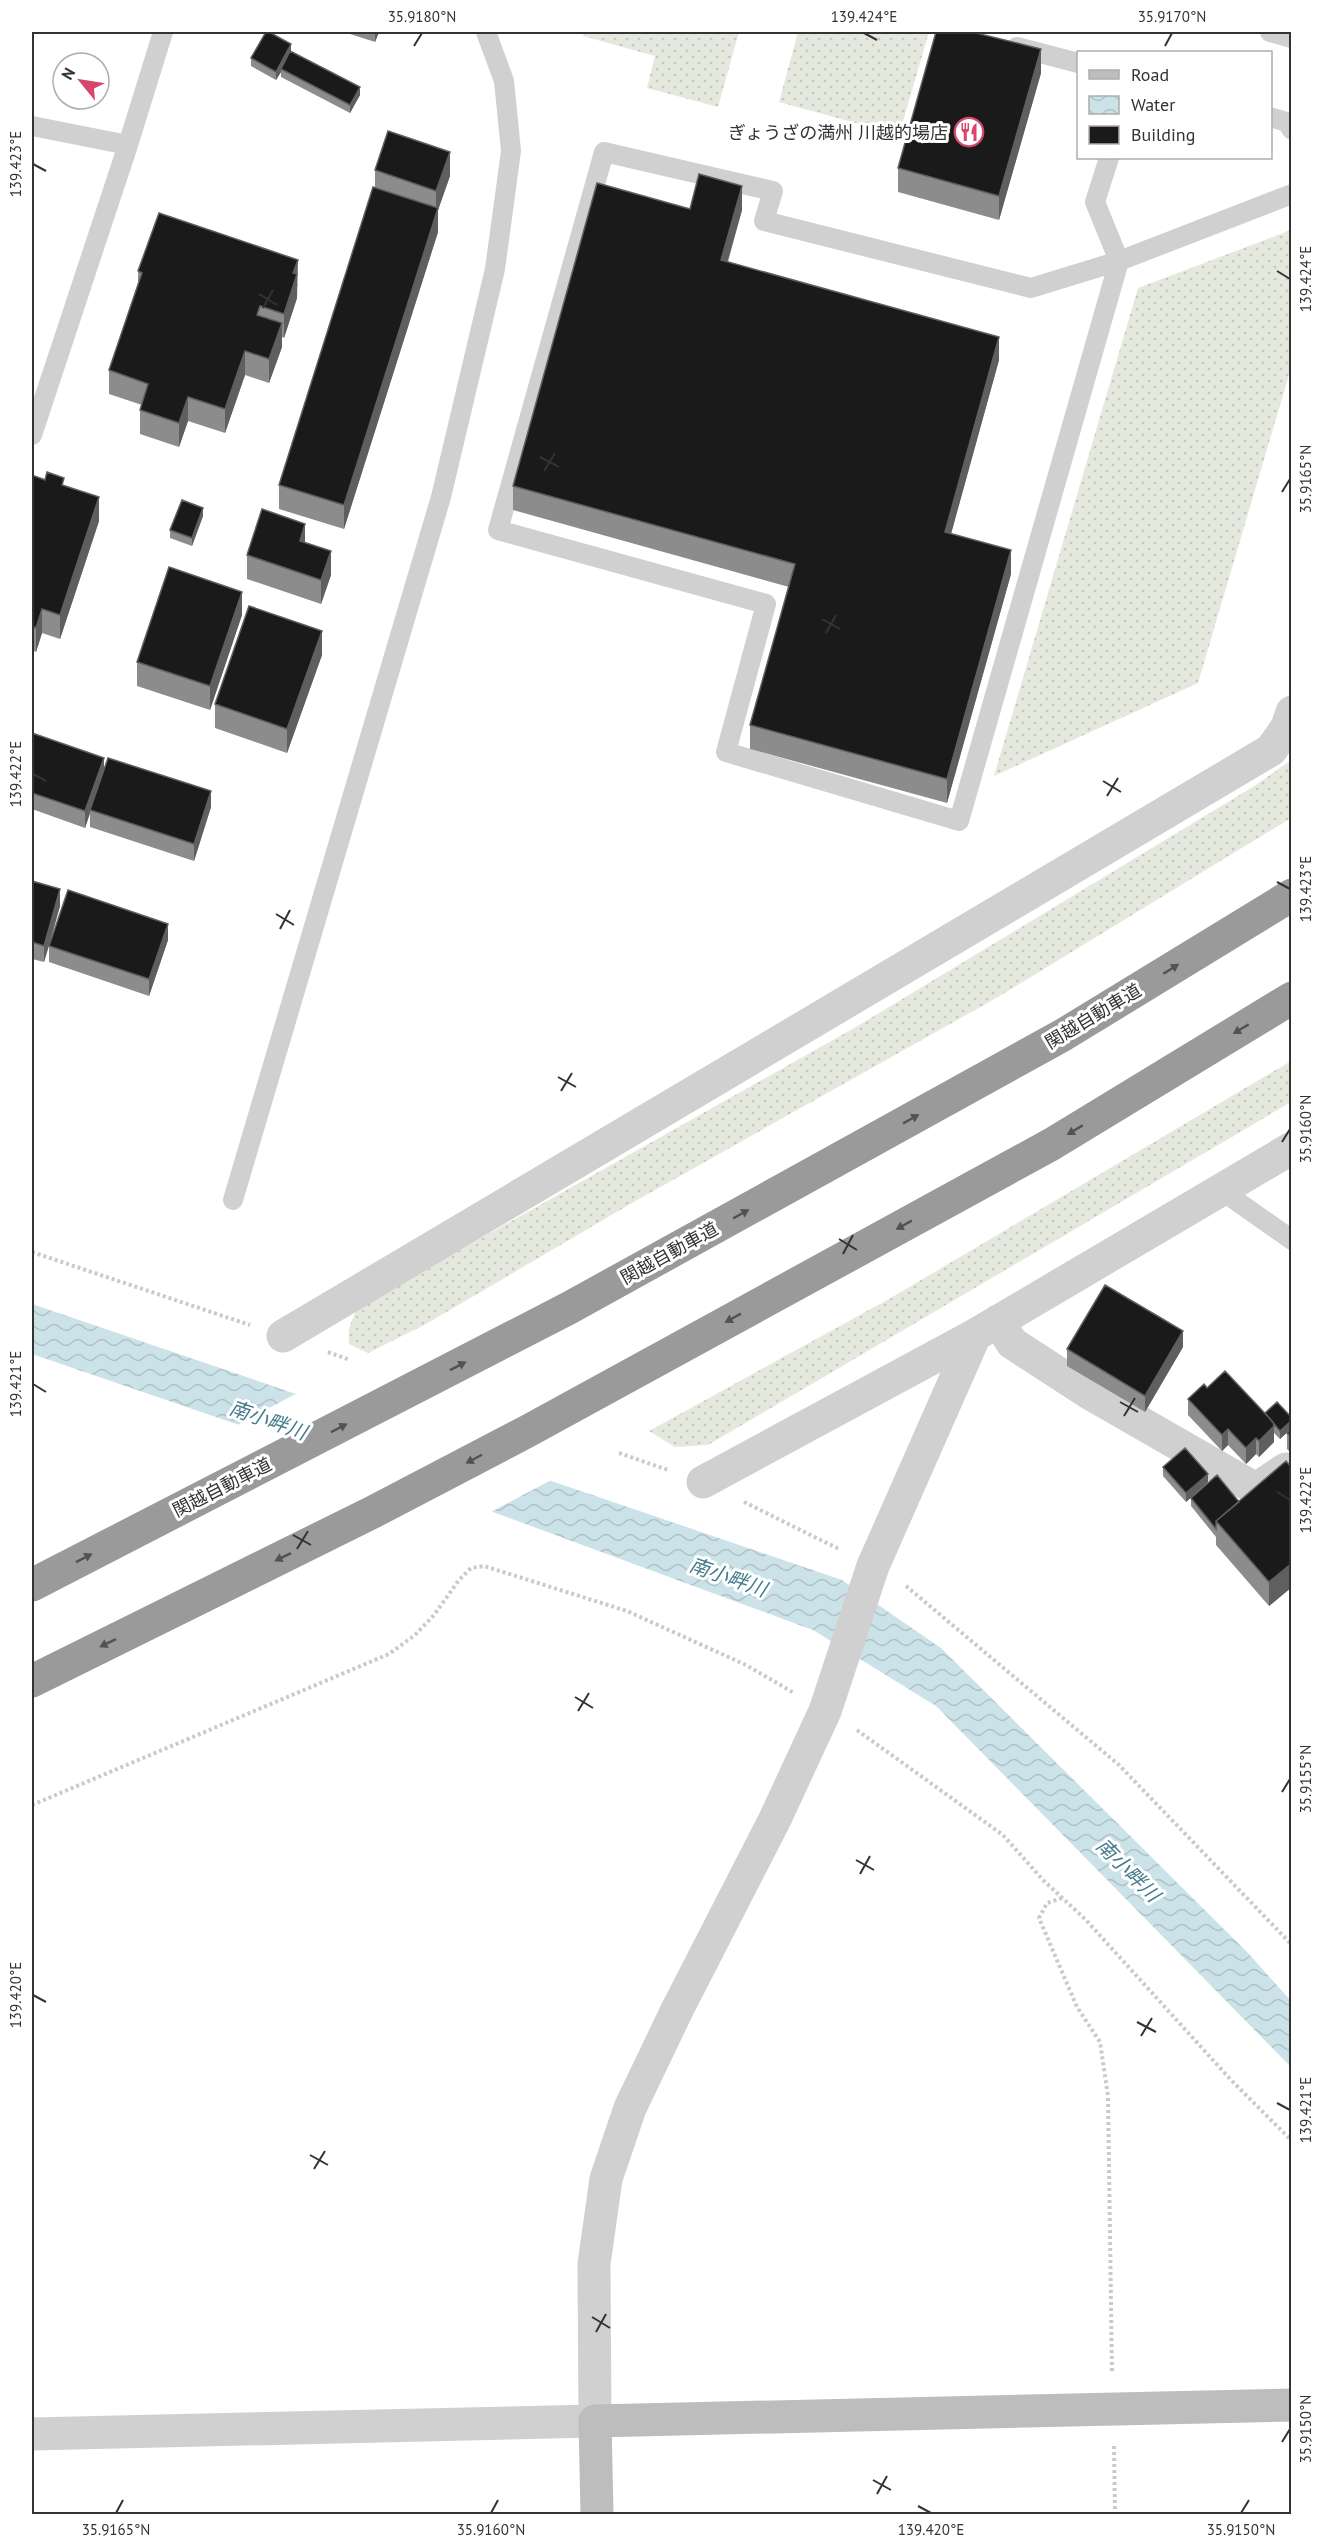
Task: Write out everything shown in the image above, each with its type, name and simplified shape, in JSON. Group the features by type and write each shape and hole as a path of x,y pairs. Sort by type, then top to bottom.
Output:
{"highway":[{"name":"関越自動車道","path":"32,1585 570,1308 1064,1035 1292,895"},
{"path":"32,1681 373,1512 526,1432 1052,1144 1292,998"}],"street":[{"path":"283,1336 1270,750 1287,727 1292,712"},
{"path":"702,1482 986,1328 1292,1148"},
{"path":"986,1328 1089,1393 1256,1489 1286,1469 1292,1475"},
{"path":"597,2514 594,2264 606,2179 630,2108 677,2010 775,1819 828,1704 872,1571 986,1328"},
{"path":"32,2434 1292,2405"}],"lane":[{"path":"32,435 163,32"},
{"path":"233,1200 441,497 495,269 511,152 504,81 486,32"},
{"path":"1270,32 1292,38"},
{"path":"994,40 1077,63"},
{"path":"1272,118 1287,122 1292,130"},
{"path":"32,126 128,145"},
{"path":"1109,159 1095,202 1119,261 959,821 726,752 766,604 498,530 604,152 773,191 764,221 1031,288 1119,261 1292,194"},
{"path":"1221,1190 1292,1240"}],"path":[{"path":"32,1252 283,1336"},
{"path":"619,1453 702,1482 872,1571 899,1580 1119,1765 1292,1945"},
{"path":"32,1805 389,1654 415,1635 471,1568 484,1566 627,1611 828,1704 855,1728 1003,1835 1062,1898 1086,1920 1223,2071 1292,2141"},
{"path":"1062,1898 1047,1903 1038,1918 1077,2007 1100,2042 1108,2096 1115,2514"}],"shaded area":[{"path":"584,32 739,32 718,107 647,88 655,56 583,36"},
{"path":"798,32 929,32 899,135 779,102"},
{"path":"1291,230 1291,368 1198,683 994,776 1138,288"},
{"path":"1291,760 1291,818 998,997 632,1203 426,1324 368,1353 349,1344 349,1328 357,1308 856,1027 1256,785"},
{"path":"1291,1061 1291,1102 708,1445 675,1447 649,1431 889,1299"}],"water":[{"name":"南小畔川","path":"32,1304 842,1580 941,1648 1248,1953 1291,2001 1291,2067 936,1706 813,1630 493,1512 32,1354"}],"pier":[{"path":"299,1392 555,1478 489,1513 234,1427"}],"building":[{"path":"266,32 291,44 276,72 251,58"},
{"name":"ぎょうざの満州 川越的場店","path":"936,32 972,32 1041,49 999,196 898,168"},
{"path":"290,51 360,87 350,105 281,69"},
{"path":"388,131 450,152 436,191 375,170"},
{"path":"699,174 742,186 721,260 999,337 945,532 1011,550 947,779 750,725 795,564 513,486 597,183 690,209"},
{"path":"373,187 438,208 344,505 279,485"},
{"path":"159,213 298,260 293,273 297,274 284,314 260,306 257,315 282,323 269,359 245,351 225,409 188,397 179,423 140,410 148,384 109,370 142,273 138,271"},
{"path":"47,472 64,478 62,485 99,497 60,615 42,609 36,628 32,626 32,475 45,480"},
{"path":"182,500 203,508 192,538 170,530"},
{"path":"262,509 305,524 300,541 331,551 321,580 247,555"},
{"path":"169,567 242,592 210,686 137,662"},
{"path":"249,606 322,631 287,729 215,704"},
{"path":"32,733 104,758 85,811 32,793"},
{"path":"108,758 211,791 194,844 90,810"},
{"path":"32,881 60,889 44,946 32,942"},
{"path":"68,890 168,924 149,979 49,946"},
{"path":"1105,1285 1183,1331 1145,1396 1067,1349"},
{"path":"1225,1371 1273,1422 1274,1426 1259,1441 1256,1438 1246,1448 1228,1429 1222,1435 1188,1399 1204,1384 1207,1388"},
{"path":"1277,1402 1292,1418 1280,1431 1265,1413"},
{"path":"1185,1448 1208,1474 1186,1493 1163,1467"},
{"path":"1286,1461 1292,1468 1292,1563 1269,1582 1216,1521"},
{"path":"1217,1475 1239,1502 1216,1521 1216,1529 1191,1498"}],"place":[{"name":"ぎょうざの満州 川越的場店","path":"969,132"}]}
